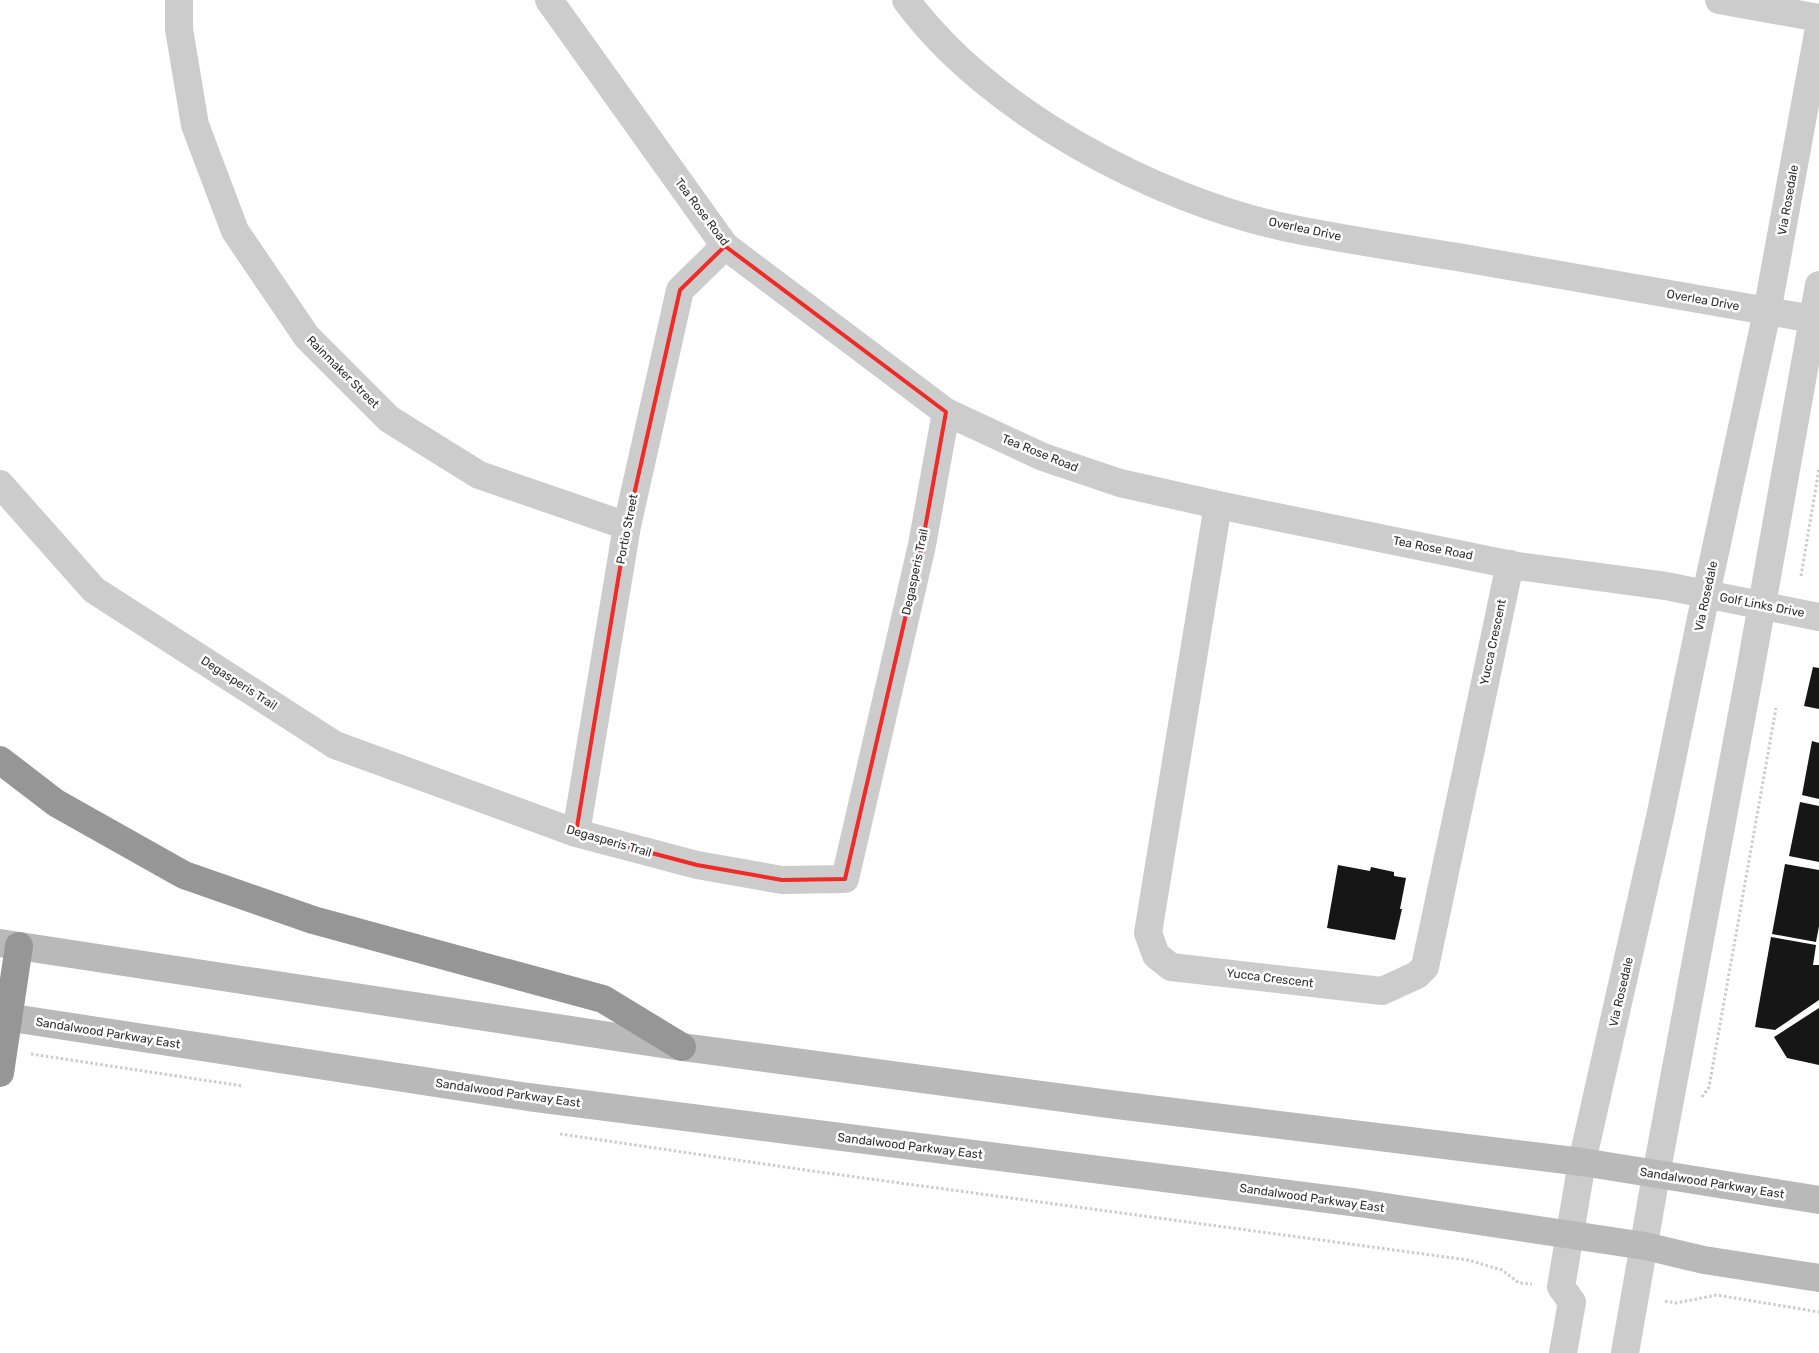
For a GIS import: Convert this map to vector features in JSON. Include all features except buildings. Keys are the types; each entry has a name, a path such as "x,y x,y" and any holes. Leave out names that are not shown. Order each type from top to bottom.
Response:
{"highway":[{"path":"0,760 56,803 184,875 313,920 603,999 682,1047"},
{"path":"0,1073 9,945"}],"main road":[{"name":"Sandalwood Parkway East","path":"9,945 682,1047 1109,1104 1582,1162 1819,1200"},
{"name":"Sandalwood Parkway East","path":"4,1017 528,1097 1359,1203 1645,1246 1704,1260 1819,1278"}],"street":[{"name":"Rainmaker Street","path":"179,0 179,29 195,125 215,178 236,231 307,337 389,419 479,475 627,526"},
{"name":"Tea Rose Road","path":"549,0 725,246 946,412 1044,457 1120,483 1218,505 1510,564 1706,594"},
{"name":"Overlea Drive","path":"906,0 921,21 983,80 1049,128 1123,169 1192,200 1287,227 1816,319"},
{"path":"1719,0 1819,18"},
{"name":"Via Rosedale","path":"1561,1287 1582,1162 1660,818 1767,312 1819,28"},
{"name":"Portio Street","path":"576,833 627,526 680,290 725,246"},
{"path":"1625,1353 1761,605 1816,319 1819,285"},
{"name":"Degasperis Trail","path":"0,484 94,590 335,745 576,833 697,865 782,880 845,879 922,546 946,412"},
{"name":"Yucca Crescent","path":"1218,505 1148,933 1156,955 1171,967 1382,991 1417,976 1424,967 1510,564"},
{"name":"Golf Links Drive","path":"1706,594 1819,616"},
{"path":"1561,1287 1572,1302 1563,1353"}],"path":[{"path":"1800,576 1819,469"},
{"path":"1698,1101 1709,1087 1776,706"},
{"path":"52,1057 249,1087"},
{"path":"555,1133 812,1171 1468,1260 1502,1270 1520,1283 1561,1287"},
{"path":"1635,1296 1676,1303 1717,1295 1819,1312"}],"highlighted area":[{"path":"725,246 946,412 922,545 845,879 782,880 697,865 576,833 627,526 680,290"}]}
